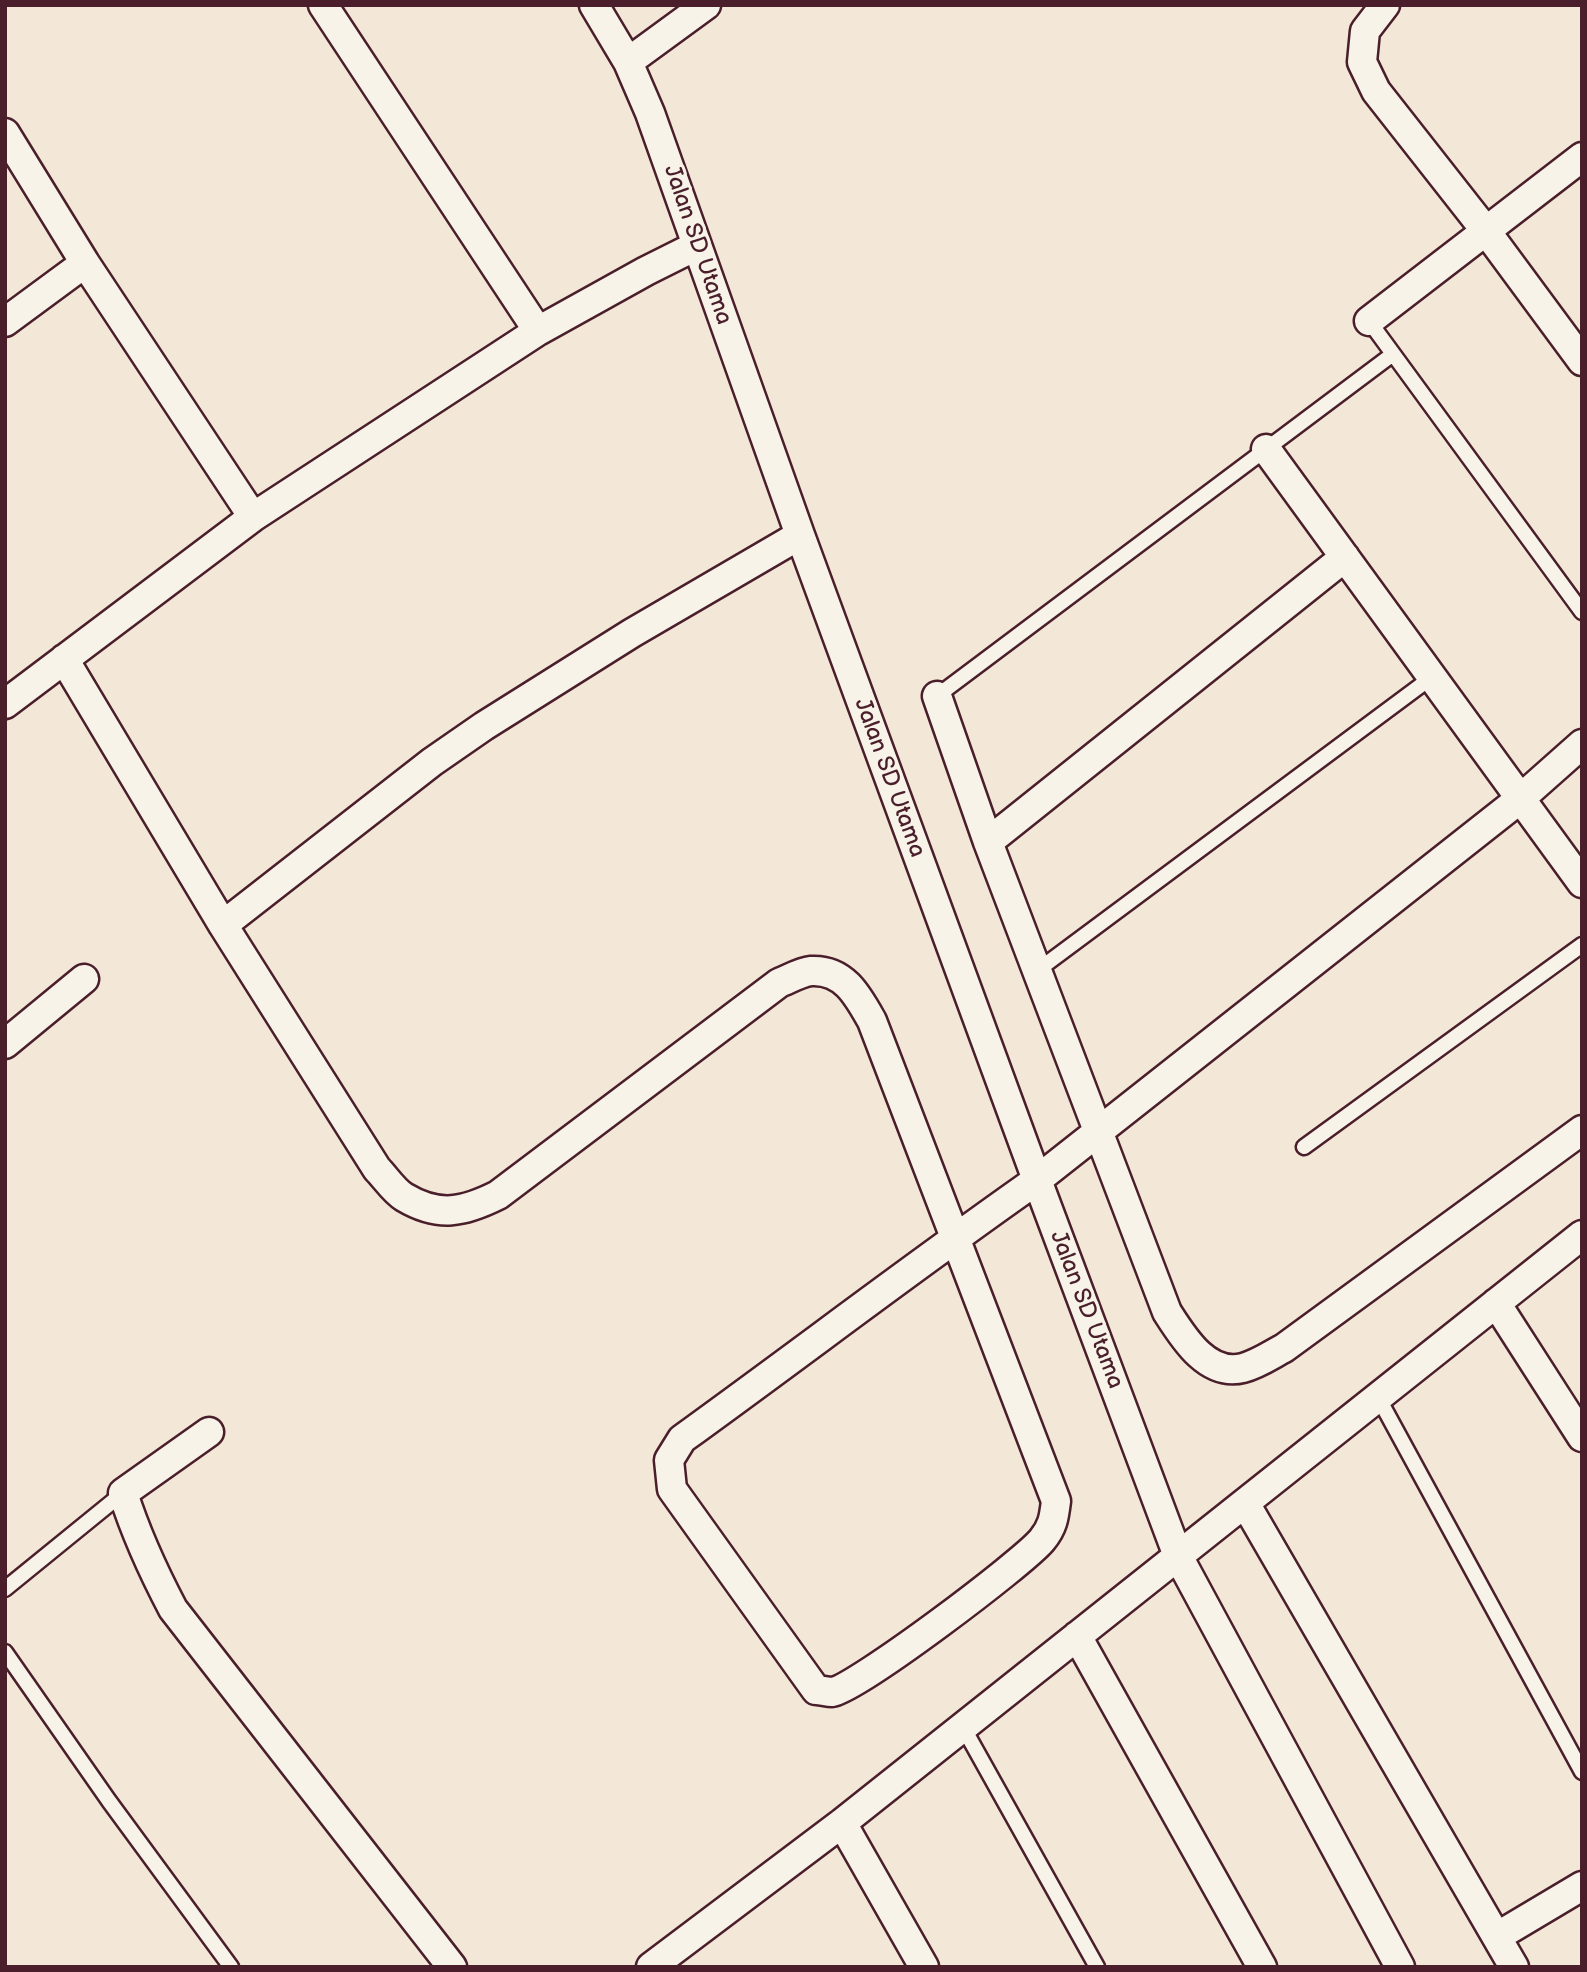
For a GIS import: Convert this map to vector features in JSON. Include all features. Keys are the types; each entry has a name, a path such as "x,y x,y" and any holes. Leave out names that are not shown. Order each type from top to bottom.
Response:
{"street":[{"path":"323,5 538,331"},
{"name":"Jalan SD Utama","path":"594,5 628,62 650,113 800,535 1178,1556 1400,1967"},
{"path":"628,62 706,5"},
{"path":"1384,5 1365,32 1363,62 1376,91 1486,231 1582,361"},
{"path":"5,133 85,263 253,517"},
{"path":"1369,321 1582,158"},
{"path":"5,704 253,517 538,331 696,246"},
{"path":"5,322 85,263"},
{"path":"1266,449 1582,883"},
{"path":"223,925 421,771 484,726 632,633 800,535"},
{"path":"988,842 1345,557"},
{"path":"64,659 223,925 377,1168 402,1196 438,1211 471,1208 498,1195 779,983 810,971 837,975 857,994 872,1021 956,1236 1056,1501 1054,1524 1040,1542 991,1584 869,1673 833,1692 816,1690 672,1489 669,1460 682,1439 829,1333 956,1236 1037,1180 1520,799 1582,744"},
{"path":"937,696 988,842 1167,1312 1183,1337 1200,1356 1219,1366 1241,1369 1284,1348 1582,1130"},
{"path":"5,1044 84,979"},
{"path":"651,1967 842,1823 1582,1235"},
{"path":"1496,1303 1578,1423"},
{"path":"209,1432 122,1493 139,1540 173,1609 452,1967"},
{"path":"1245,1503 1514,1967"},
{"path":"1077,1636 1262,1967"},
{"path":"842,1823 924,1967"},
{"path":"1497,1936 1582,1886"}],"lane":[{"path":"1369,321 1582,612"},
{"path":"937,696 1393,354"},
{"path":"1038,970 1432,677"},
{"path":"1304,1147 1582,945"},
{"path":"1378,1397 1582,1772"},
{"path":"5,1589 122,1493"},
{"path":"5,1652 109,1801 231,1967"},
{"path":"963,1727 1097,1967"}]}
